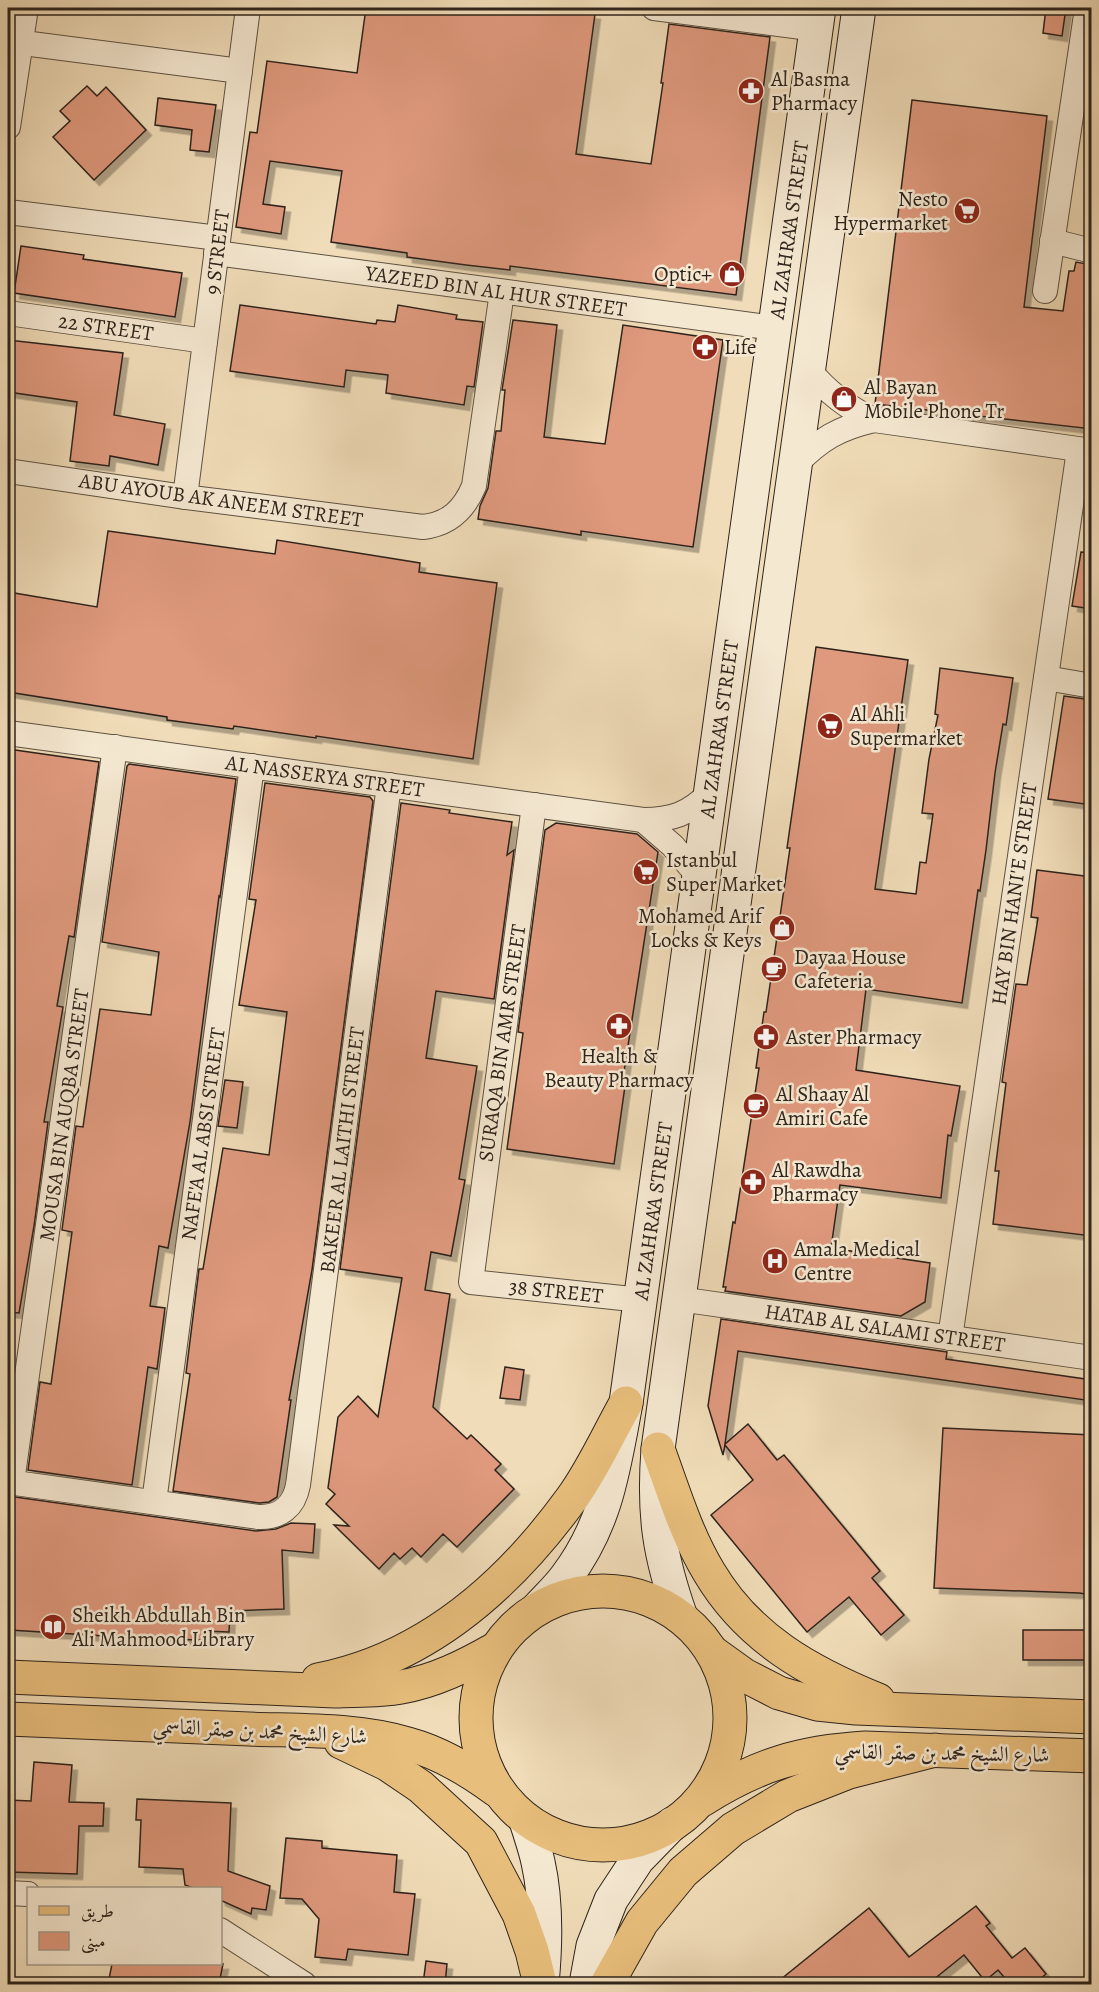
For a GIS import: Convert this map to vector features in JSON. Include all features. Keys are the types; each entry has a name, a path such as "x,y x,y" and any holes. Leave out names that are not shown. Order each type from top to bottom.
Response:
{"main road":[{"name":"AL ZAHRA'A STREET","path":"681,1617 669,1585 656,1517 658,1449 859,8"},
{"name":"AL ZAHRA'A STREET","path":"538,1608 566,1578 588,1544 604,1506 626,1403 818,18"},
{"path":"280,1687 330,1677 379,1661 424,1639 467,1611 506,1578 540,1540 573,1496 626,1403"},
{"path":"658,1449 688,1529 709,1573 737,1612 773,1645 814,1672 902,1710"},
{"path":"499,1792 484,1766 476,1736 476,1706 482,1677 495,1649 514,1626 538,1608 566,1596 596,1591 626,1593 655,1602 681,1617 698,1633 712,1652 723,1677 729,1703 729,1731 724,1758 712,1782 684,1814 638,1859 611,1900 593,1946 586,1984"},
{"name":"شارع الشيخ محمد بن صقر القاسمي","path":"8,1677 336,1691 400,1688 454,1671 495,1649"},
{"name":"شارع الشيخ محمد بن صقر القاسمي","path":"712,1652 744,1675 779,1693 817,1704 1092,1718"},
{"name":"شارع الشيخ محمد بن صقر القاسمي","path":"8,1719 376,1736 409,1744 441,1756 471,1772 499,1792 526,1821 553,1836 583,1844 614,1844 644,1838 726,1785 750,1773 793,1757 829,1750 865,1748 1092,1756"},
{"path":"318,1732 387,1764 421,1787 481,1842 519,1914 541,1984"},
{"path":"607,1984 642,1922 683,1872 732,1829 788,1796 849,1772 935,1750"},
{"path":"526,1821 538,1862 544,1904 546,1947 541,1984"}],"street":[{"path":"8,127 14,41 26,8"},
{"name":"9 STREET","path":"185,497 248,8"},
{"path":"654,8 818,18"},
{"path":"1045,291 1052,240 1084,94 1087,8"},
{"path":"14,41 240,71"},
{"name":"YAZEED BIN AL HUR STREET","path":"8,212 502,292 775,328"},
{"path":"1052,240 1092,251"},
{"name":"ABU AYOUB AK ANEEM STREET","path":"8,471 185,497 423,527 436,526 449,520 460,511 469,499 474,486 502,292"},
{"name":"22 STREET","path":"8,313 205,341"},
{"path":"808,369 821,386 837,400 874,420 1085,450"},
{"path":"795,465 811,448 830,435 874,420"},
{"name":"HAY BIN HANI'E STREET","path":"950,1338 1046,678 1085,450"},
{"path":"1046,678 1092,686"},
{"name":"AL NASSERYA STREET","path":"8,733 643,819 662,820 680,815 697,806 710,793"},
{"name":"MOUSA BIN AUQBA STREET","path":"10,1482 115,747"},
{"name":"NAFE'A AL ABSI STREET","path":"154,1502 252,766"},
{"name":"BAKEER AL LAITHI STREET","path":"154,1502 268,1517 277,1515 292,1503 298,1485 389,785"},
{"name":"SURAQA BIN AMR STREET","path":"471,1282 534,805"},
{"path":"643,819 673,846 699,876"},
{"name":"38 STREET","path":"471,1282 641,1300"},
{"name":"HATAB AL SALAMI STREET","path":"679,1299 1092,1358"},
{"path":"10,1482 154,1502"},
{"path":"8,1893 27,1894"},
{"path":"222,1931 304,1984"}],"building":[{"path":"366,8 545,8 595,14 576,154 651,164 669,24 770,37 736,295 510,266 510,270 466,265 407,257 407,253 331,242 342,171 270,161 263,204 285,207 281,234 236,227 250,132 257,133 267,61 357,73"},
{"path":"1046,8 1066,8 1062,36 1043,33"},
{"path":"87,86 97,96 106,87 146,130 94,180 53,137 70,121 60,111"},
{"path":"158,98 216,105 209,152 190,150 192,130 155,125"},
{"name":"Nesto Hypermarket","path":"912,100 1047,116 1024,307 1063,311 1069,271 1074,271 1076,262 1092,265 1092,429 875,404"},
{"path":"21,246 84,255 83,259 182,273 175,317 14,293"},
{"path":"240,305 376,324 377,320 395,322 398,305 457,315 456,319 483,322 474,387 467,386 464,405 386,393 388,375 346,370 344,387 230,371"},
{"path":"513,320 557,325 544,437 605,444 623,325 723,340 693,547 581,531 581,535 478,519 480,506 488,488 496,431 501,431 505,390 502,390"},
{"path":"8,340 123,353 114,415 165,424 158,465 110,456 109,466 70,461 77,402 8,392"},
{"path":"108,531 275,554 277,540 420,563 419,572 497,583 473,759 316,736 316,738 234,726 233,729 167,720 167,717 8,692 8,592 97,607"},
{"path":"1081,552 1092,553 1092,609 1072,606"},
{"path":"816,647 908,660 875,889 916,894 920,862 926,863 933,814 922,813 938,715 935,714 940,668 1013,678 1006,725 1003,724 995,773 986,850 962,1003 866,989 856,1070 960,1086 951,1136 948,1135 941,1198 840,1185 831,1248 930,1263 925,1302 901,1316 725,1291 726,1287 723,1287 759,1068 756,1068 790,848 787,848"},
{"path":"1064,696 1092,700 1092,805 1048,799"},
{"path":"8,749 99,762 74,937 69,936 57,1006 63,1007 44,1122 48,1122 34,1226 19,1313 8,1312"},
{"path":"129,764 236,779 190,1122 168,1248 159,1246 150,1306 165,1308 157,1369 148,1367 132,1485 28,1470 40,1382 51,1384 72,1232 62,1230 76,1126 83,1127 100,1009 151,1015 159,952 102,942"},
{"path":"265,783 370,797 373,801 312,1270 289,1400 291,1400 277,1497 269,1502 259,1503 173,1491 190,1374 186,1373 199,1269 203,1269 223,1148 269,1155 287,1012 239,1005 256,900 249,899"},
{"path":"401,803 512,822 507,855 514,850 494,999 436,991 426,1058 477,1066 459,1179 465,1180 451,1256 431,1252 425,1290 450,1294 433,1407 467,1439 471,1435 501,1464 495,1470 514,1489 457,1547 443,1534 421,1557 412,1548 400,1559 394,1553 379,1569 334,1525 349,1526 326,1504 335,1494 328,1488 338,1417 358,1396 378,1417 402,1278 340,1269"},
{"path":"556,823 637,834 658,852 623,1078 626,1079 614,1164 507,1149 523,1033 518,1032 545,830"},
{"path":"1037,870 1092,877 1092,1236 993,1224 999,1171 995,1171 1006,1083 1002,1082 1016,984 1027,985 1038,918 1031,917"},
{"path":"225,1080 243,1082 237,1128 218,1126"},
{"path":"721,1319 947,1352 946,1359 1092,1380 1092,1401 738,1351 725,1444 748,1424 777,1460 784,1455 880,1571 872,1578 904,1615 881,1635 849,1597 807,1632 711,1515 753,1480 725,1445 723,1455 708,1406"},
{"path":"505,1367 524,1370 520,1400 500,1398"},
{"path":"943,1428 1092,1435 1092,1595 934,1588"},
{"path":"8,1496 256,1531 276,1529 291,1523 315,1524 313,1553 282,1550 284,1609 230,1611 229,1632 205,1631 205,1640 10,1630"},
{"path":"1023,1630 1092,1630 1092,1660 1023,1660"},
{"path":"34,1762 72,1765 69,1802 104,1803 103,1826 79,1826 77,1874 8,1872 8,1800 31,1801"},
{"path":"137,1799 231,1803 228,1871 270,1886 266,1910 252,1908 251,1914 222,1901 222,1887 185,1885 183,1869 139,1867 141,1820 136,1820"},
{"path":"286,1838 322,1841 322,1848 397,1855 394,1892 415,1894 408,1955 348,1949 346,1960 315,1957 319,1919 302,1899 280,1898"},
{"path":"976,1906 990,1923 986,1926 1012,1958 1025,1948 1046,1974 1034,1984 1010,1984 998,1970 985,1981 964,1955 928,1984 775,1984 869,1908 909,1957"},
{"path":"426,1961 447,1964 445,1984 423,1984"},
{"path":"223,1964 219,1984 108,1984 112,1965"}],"place":[{"name":"Al Basma Pharmacy","path":"751,91"},
{"name":"Nesto Hypermarket","path":"967,211"},
{"name":"Optic+","path":"732,274"},
{"name":"Life","path":"705,347"},
{"name":"Al Bayan Mobile Phone Tr","path":"844,399"},
{"name":"Al Ahli Supermarket","path":"830,726"},
{"name":"Istanbul Super Market","path":"646,872"},
{"name":"Mohamed Arif Locks & Keys","path":"782,928"},
{"name":"Dayaa House Cafeteria","path":"774,969"},
{"name":"Health & Beauty Pharmacy","path":"619,1026"},
{"name":"Aster Pharmacy","path":"766,1037"},
{"name":"Al Shaay Al Amiri Cafe","path":"756,1106"},
{"name":"Al Rawdha Pharmacy","path":"753,1182"},
{"name":"Amala Medical Centre","path":"775,1261"},
{"name":"Sheikh Abdullah Bin Ali Mahmood Library","path":"53,1627"}]}
